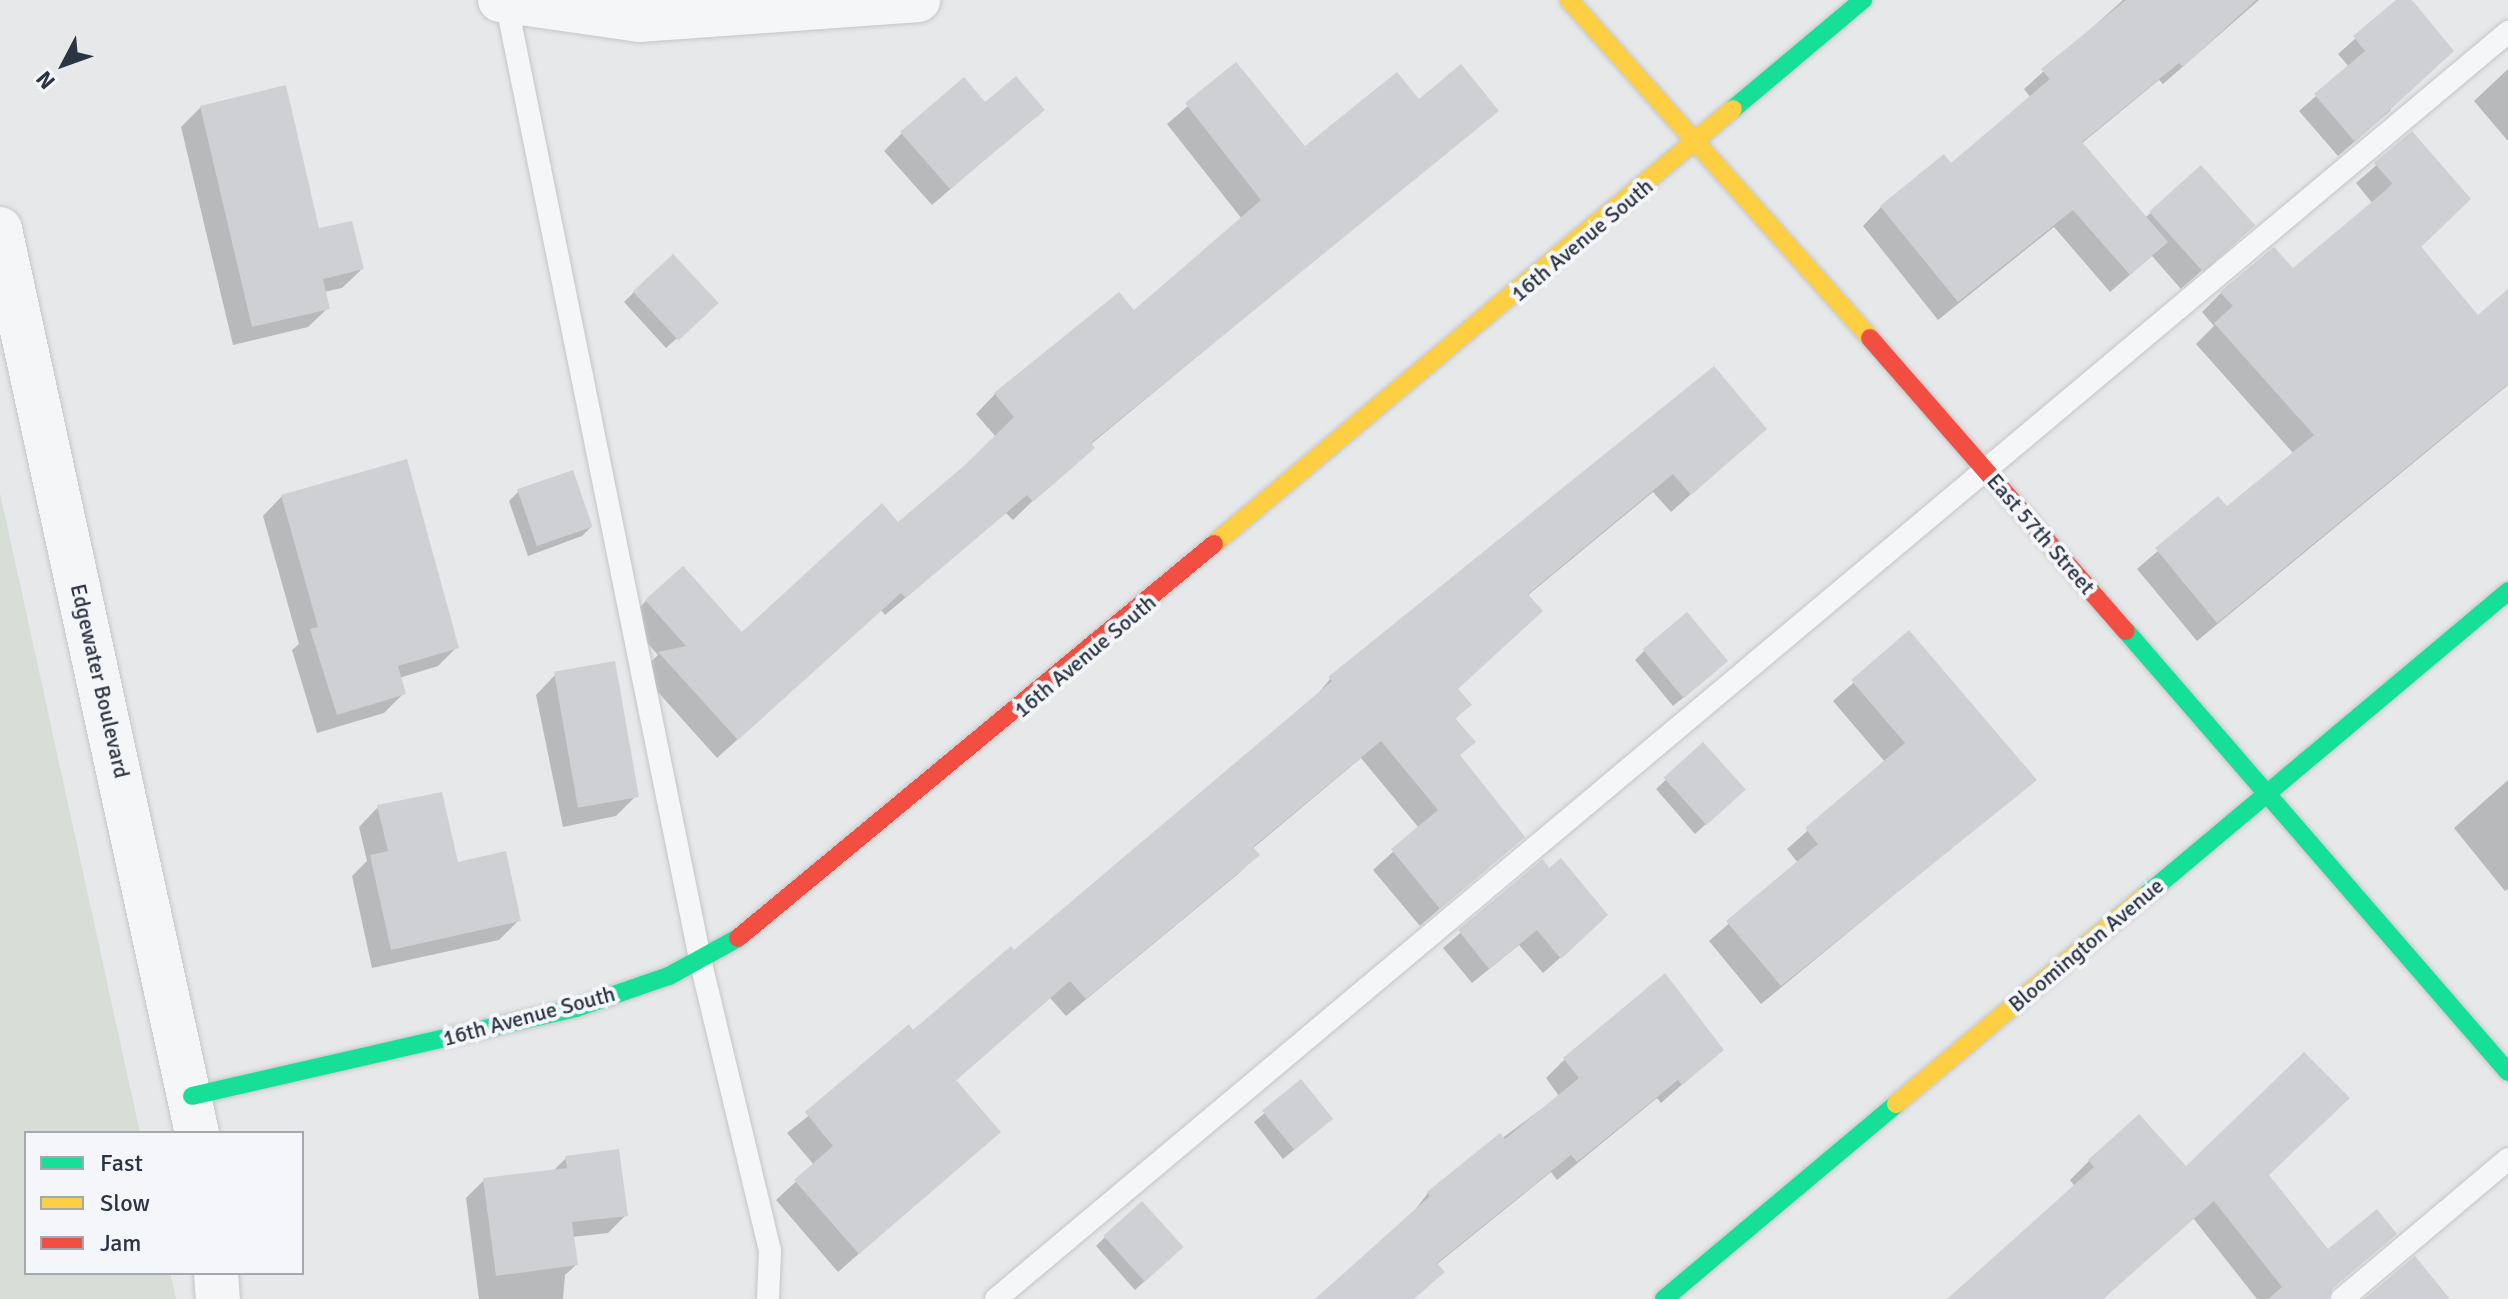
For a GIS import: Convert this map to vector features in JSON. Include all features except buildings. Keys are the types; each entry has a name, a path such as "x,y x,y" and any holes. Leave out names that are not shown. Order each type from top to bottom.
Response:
{"street":[{"path":"503,1 640,20 698,9 918,0"},
{"name":"East 57th Street","path":"1569,0 1985,468 2508,1072"},
{"name":"16th Avenue South","path":"195,1114 576,1008 669,976 754,929 832,868 1698,143 1863,0"},
{"name":"Edgewater Boulevard","path":"0,229 195,1114"},
{"name":"Bloomington Avenue","path":"1664,1299 2508,591"},
{"path":"216,1275 218,1299"}],"lane":[{"path":"503,1 700,959 770,1251 768,1299"},
{"path":"996,1299 2508,32"},
{"path":"2342,1299 2508,1159"}],"shaded area":[{"path":"0,493 140,1131 24,1131 24,1275 170,1275 176,1299 0,1299"}],"traffic: fast":[{"path":"1733,109 1863,0"},
{"path":"2145,896 2508,591"},
{"path":"2126,631 2508,1072"},
{"path":"192,1096 576,1008 669,976 738,938"},
{"path":"1664,1299 1896,1104"}],"traffic: slow":[{"path":"1569,0 1870,338"},
{"path":"1214,544 1733,109"},
{"path":"1896,1104 2145,896"}],"traffic: jam":[{"path":"1870,338 2126,631"},
{"path":"738,938 1214,544"}]}
